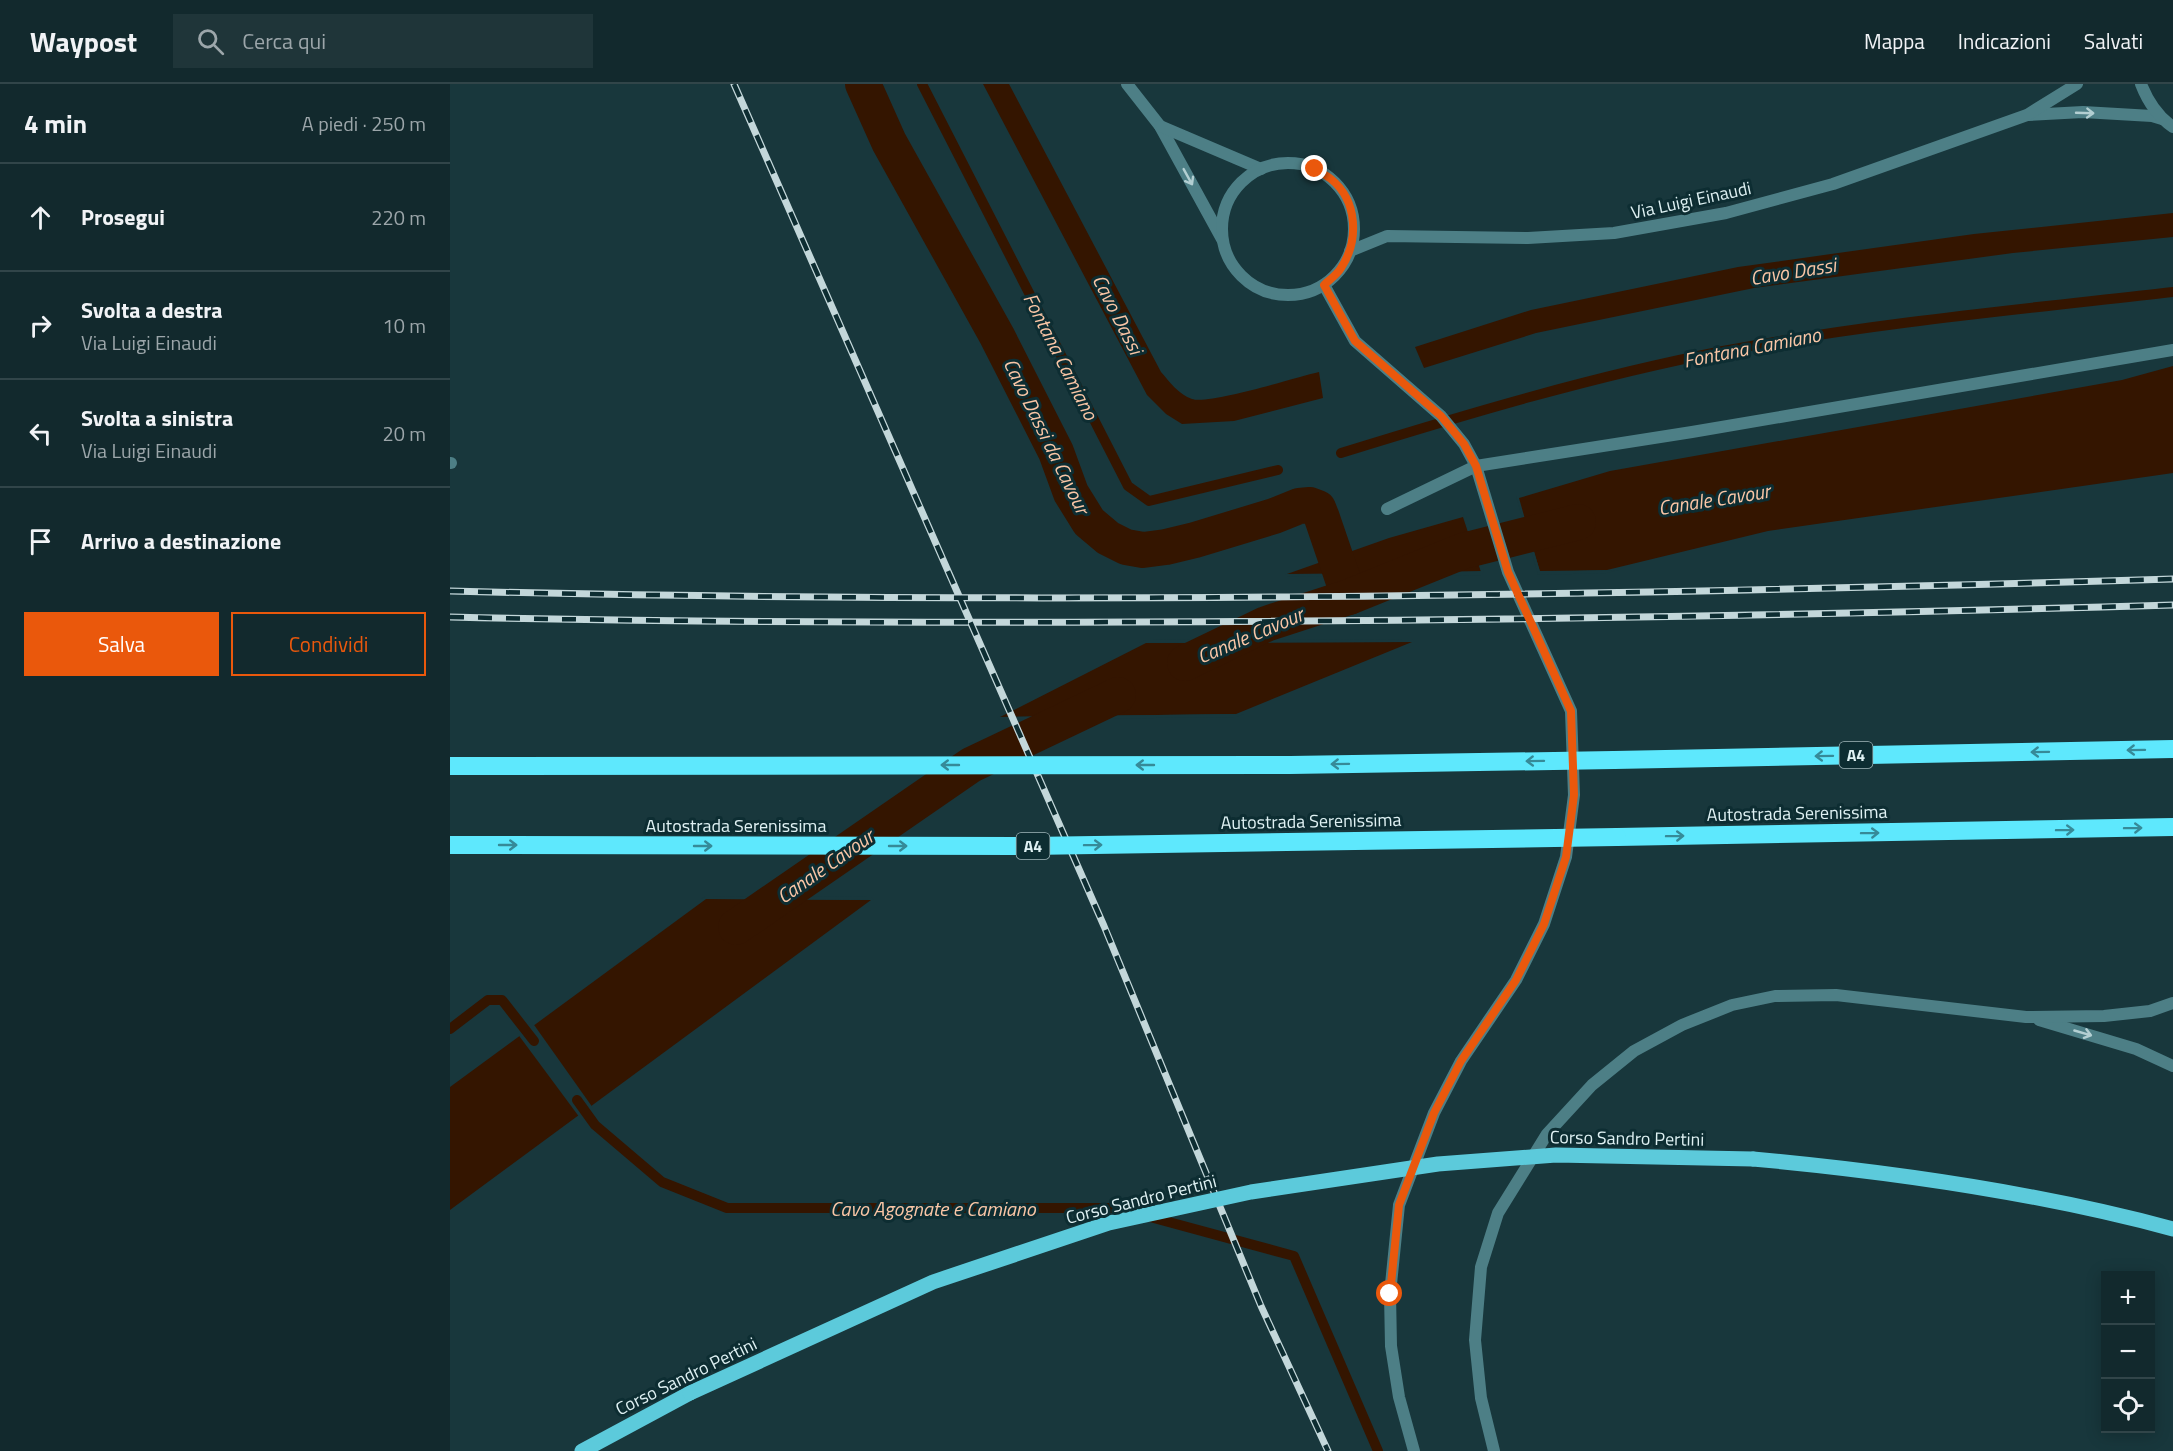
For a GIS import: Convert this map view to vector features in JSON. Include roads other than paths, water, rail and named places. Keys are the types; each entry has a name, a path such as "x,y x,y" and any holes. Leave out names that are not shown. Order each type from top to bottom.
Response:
{"highway":[{"name":"A4","path":"450,766 1290,765 2173,749"},
{"name":"Autostrada Serenissima","path":"450,845 1030,846 2173,827"}],"main road":[{"name":"Corso Sandro Pertini","path":"582,1451 690,1393 933,1282 1109,1223 1240,1194 1321,1180 1438,1164 1544,1156 1753,1159 1857,1169 1981,1187 2120,1214 2173,1229"}],"street":[{"path":"1127,84 1160,126 1222,240 1229,261 1243,278 1261,289 1282,295 1304,293 1324,285 1340,270 1350,251 1354,232 1352,212 1344,195 1332,179 1315,169 1297,164 1279,164 1261,169 1243,180 1230,198 1222,219 1222,240"},
{"name":"Via Luigi Einaudi","path":"1350,251 1388,236 1528,238 1614,233 1726,213 1833,184 2027,116 2077,84"},
{"path":"2141,84 2149,103 2162,119 2173,127"},
{"name":"Via Luigi Einaudi","path":"2027,116 2083,112 2152,116 2162,119"},
{"path":"1160,126 1261,169"},
{"path":"1324,285 1355,341 1441,416 1464,444 1477,471 1508,572 1571,711 1574,795 1566,857 1544,924 1516,980 1461,1061 1434,1113 1399,1205 1390,1294 1391,1346 1399,1397 1414,1451"},
{"path":"1388,509 1477,471 2173,350"},
{"path":"1494,1451 1481,1398 1475,1340 1481,1267 1498,1213 1547,1134 1592,1085 1634,1051 1682,1025 1732,1005 1774,996 1836,995 2026,1017 2104,1016 2150,1011 2173,1003"},
{"path":"2026,1017 2136,1049 2173,1066"}],"water":[{"name":"Cavo Dassi","path":"983,84 1009,84 1161,372 1179,391 1192,399 1216,398 1319,372 1323,398 1234,421 1182,424 1166,414 1147,395"},
{"name":"Cavo Dassi","path":"2173,213 2173,237 2013,253 1754,288 1536,333 1424,368 1415,347 1531,310 1738,267 1974,234"},
{"path":"2173,366 2173,473 1768,531 1607,570 1540,572 1519,498 1610,471 2122,380"},
{"path":"1463,517 1481,572 1287,574 1389,538"},
{"path":"1412,642 1236,714 1000,717 1146,643"},
{"path":"706,899 871,900 450,1210 450,1087"}],"waterway":[{"name":"Cavo Dassi da Cavour","path":"863,84 889,142 997,336 1056,452 1071,493 1089,522 1108,538 1126,547 1143,550 1195,540 1299,506 1310,505 1318,508 1349,597"},
{"name":"Fontana Camiano","path":"922,84 1128,486 1149,501 1278,470"},
{"name":"Fontana Camiano","path":"1341,453 1579,384 1723,351 1835,332 2173,292"},
{"name":"Canale Cavour","path":"1185,663 1266,624 1349,597 1463,551 1578,522"},
{"name":"Canale Cavour","path":"736,927 971,765 1118,695"},
{"name":"Cavo Agognate e Camiano","path":"450,1029 488,1000 502,1000 534,1041"},
{"name":"Cavo Agognate e Camiano","path":"577,1100 595,1125 662,1182 727,1208 1117,1208 1294,1256 1378,1451"}],"railway":[{"path":"734,84 1104,926 1261,1306 1328,1451"},
{"path":"450,591 881,597 1312,597 1742,590 2173,579"},
{"path":"450,617 792,622 1264,621 1654,617 2173,605"}]}
